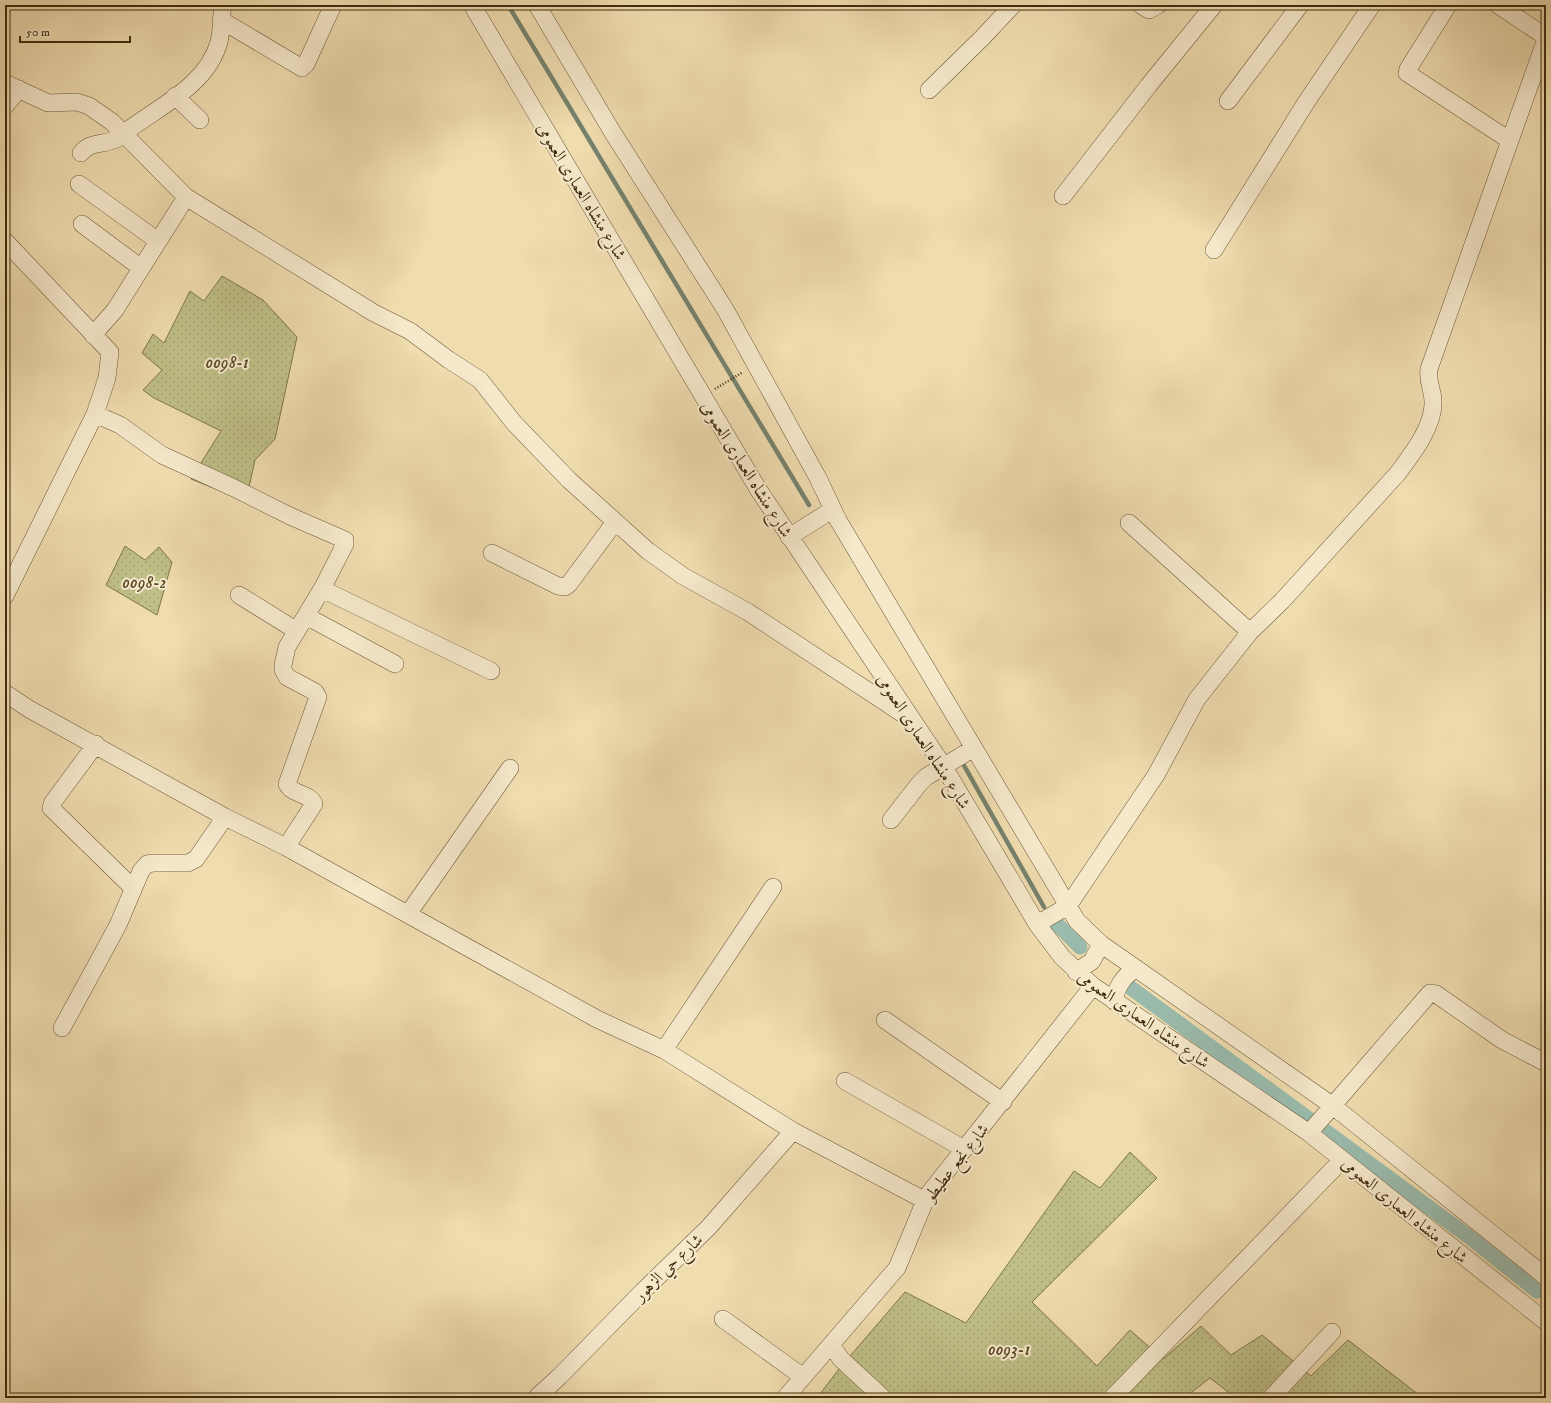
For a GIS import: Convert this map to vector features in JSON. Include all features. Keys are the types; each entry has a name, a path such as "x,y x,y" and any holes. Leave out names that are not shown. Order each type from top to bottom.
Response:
{"street":[{"path":"81,153 88,145 112,141 123,134 194,81 205,68 218,42 222,13 302,68 306,64 334,5"},
{"name":"شارع منشاه العمارى العمومى","path":"472,5 727,440 789,537 944,767 1048,941 1076,972 1093,986 1309,1134 1546,1322"},
{"name":"شارع منشاه العمارى العمومى","path":"537,5 613,133 725,309 818,478 832,510 1077,921 1101,944 1333,1106 1546,1277"},
{"path":"929,90 1013,5"},
{"path":"1141,5 1149,10 1158,5"},
{"path":"1063,196 1149,84 1214,5"},
{"path":"1228,101 1300,5"},
{"path":"1214,250 1307,101 1372,5"},
{"path":"1448,5 1408,68 1407,73 1509,140"},
{"path":"1037,924 1068,906 1156,775 1197,699 1250,632 1282,601 1398,473 1420,441 1432,414 1433,401 1428,380 1430,369 1546,38 1498,5"},
{"path":"5,106 12,86 48,103 83,103 106,117 186,197 374,313 410,331 448,360 476,377 514,424 569,480 615,522 665,564 748,612 913,720"},
{"path":"175,96 200,120"},
{"path":"79,184 158,240"},
{"path":"93,335 115,310 186,197"},
{"path":"82,224 141,268"},
{"path":"5,596 95,414 107,378 110,352 8,250"},
{"path":"95,414 120,425 162,455 290,516 345,540 345,544 322,588 286,649 283,670 287,677 315,692 318,697 286,784 290,789 311,799 314,804 286,847"},
{"path":"789,537 832,510"},
{"path":"492,553 558,586 565,587 569,584 615,522"},
{"path":"1130,524 1250,632"},
{"path":"322,588 491,671"},
{"path":"239,596 395,664"},
{"path":"5,694 28,709 96,744 225,817 286,847 597,1019 664,1050 793,1130 924,1200"},
{"path":"96,744 53,802 51,808 133,888"},
{"path":"891,820 918,784 930,774 974,748"},
{"path":"408,914 510,768"},
{"path":"62,1028 118,925 141,871 147,864 188,863 196,859 225,817"},
{"path":"664,1050 773,887"},
{"path":"1076,972 1092,961 1101,944"},
{"path":"1114,1001 1116,991 1121,982 1136,968"},
{"name":"شارع نجع عطيطو","path":"785,1398 897,1268 924,1200 1003,1102 1093,986"},
{"path":"1309,1134 1430,993 1436,994 1502,1040 1544,1058"},
{"path":"885,1020 1003,1102"},
{"path":"846,1081 964,1149"},
{"name":"شارع حي الزهور","path":"536,1398 560,1376 643,1291 708,1228 793,1130"},
{"path":"1112,1398 1342,1160"},
{"path":"723,1319 803,1377"},
{"path":"1271,1398 1332,1332"},
{"path":"831,1345 841,1359 883,1398"}],"path":[{"path":"716,388 747,369"}],"green space":[{"name":"0098-1","path":"222,276 263,300 297,337 275,439 255,460 246,501 191,479 221,431 154,398 143,390 162,370 142,353 153,334 164,343 190,291 204,301"},
{"name":"0098-2","path":"125,546 145,560 159,547 172,562 157,615 106,585"},
{"name":"0093-1","path":"1130,1152 1157,1178 1032,1302 1097,1366 1130,1330 1163,1359 1201,1326 1231,1355 1262,1335 1311,1376 1348,1340 1423,1398 1236,1398 1210,1378 1184,1398 817,1398 839,1369 905,1292 966,1323 1074,1171 1100,1188"}],"waterway":[{"path":"508,5 809,505"},
{"path":"962,762 1044,907"},
{"path":"1053,920 1080,947"},
{"path":"1131,988 1472,1239 1537,1291"}]}
